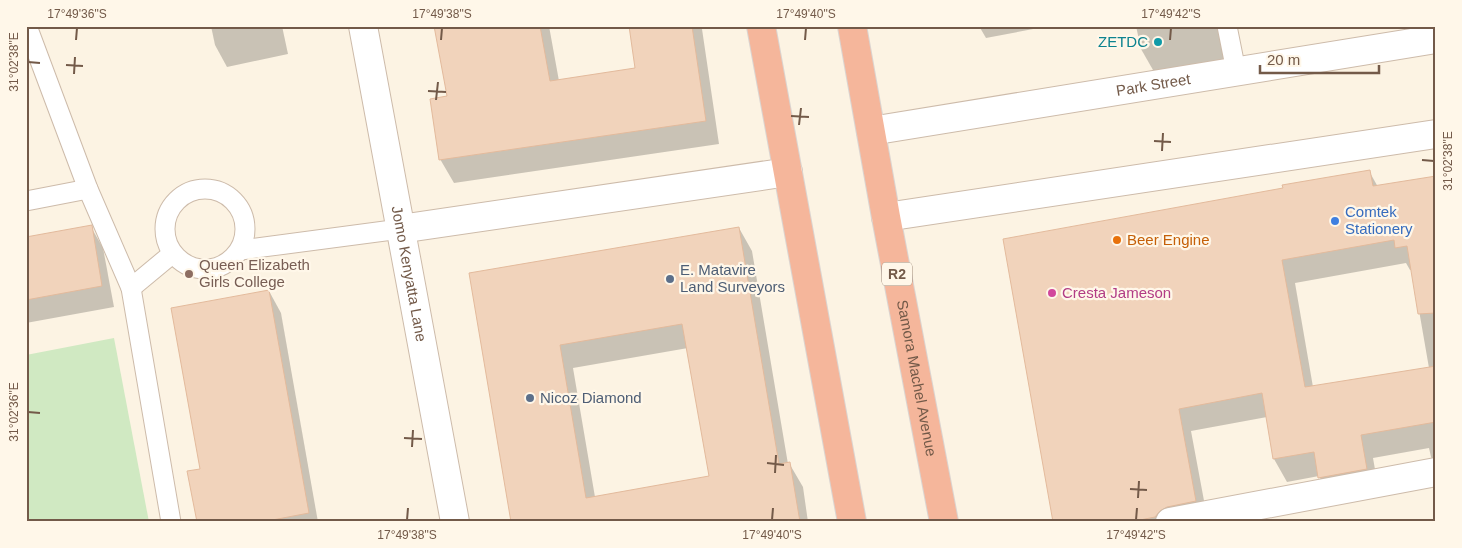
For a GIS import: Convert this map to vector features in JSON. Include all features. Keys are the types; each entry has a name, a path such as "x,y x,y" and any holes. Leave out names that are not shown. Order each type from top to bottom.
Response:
{"highway":[{"path":"761,26 852,522"},
{"name":"Samora Machel Avenue","path":"852,26 944,522"}],"street":[{"name":"Jomo Kenyatta Lane","path":"363,26 455,522"},
{"name":"Park Street","path":"871,132 1436,40"},
{"path":"886,217 1436,134"},
{"path":"400,229 788,172"},
{"path":"1170,522 1243,516 1436,472"}],"lane":[{"path":"27,26 88,188 131,288 172,522"},
{"path":"1227,26 1236,72"},
{"path":"26,200 88,188"},
{"path":"211,189 226,194 237,205 244,218 246,234 241,250 231,261 216,269 200,270 185,264 172,254 166,239 165,223 171,208 182,196 196,190 211,189"},
{"path":"241,250 400,229"},
{"path":"131,288 172,254"}],"green space":[{"path":"114,338 149,522 26,522 26,355"}],"building":[{"path":"434,26 540,26 550,81 635,68 629,26 692,26 706,121 439,160 430,99 447,96"},
{"path":"1370,170 1373,186 1436,176 1436,313 1418,314 1407,246 1395,248 1394,240 1282,260 1305,387 1436,366 1436,422 1361,435 1367,469 1318,478 1314,452 1273,459 1262,393 1179,409 1196,501 1167,507 1155,517 1130,522 1053,522 1003,239 1283,188 1282,185"},
{"path":"92,225 102,286 26,300 26,237"},
{"name":"Nicoz Diamond","path":"739,227 779,464 790,462 800,522 511,522 469,273","holes":["682,324 709,476 586,498 560,345"]},
{"name":"Queen Elizabeth Girls College","path":"269,290 309,513 262,522 197,522 187,471 200,469 171,308"}],"place":[{"name":"ZETDC","path":"1158,42"},
{"name":"Comtek Stationery","path":"1335,221"},
{"name":"Beer Engine","path":"1117,240"},
{"name":"Queen Elizabeth Girls College","path":"189,274"},
{"name":"E. Matavire Land Surveyors","path":"670,279"},
{"name":"Cresta Jameson","path":"1052,293"},
{"name":"Nicoz Diamond","path":"530,398"}]}
